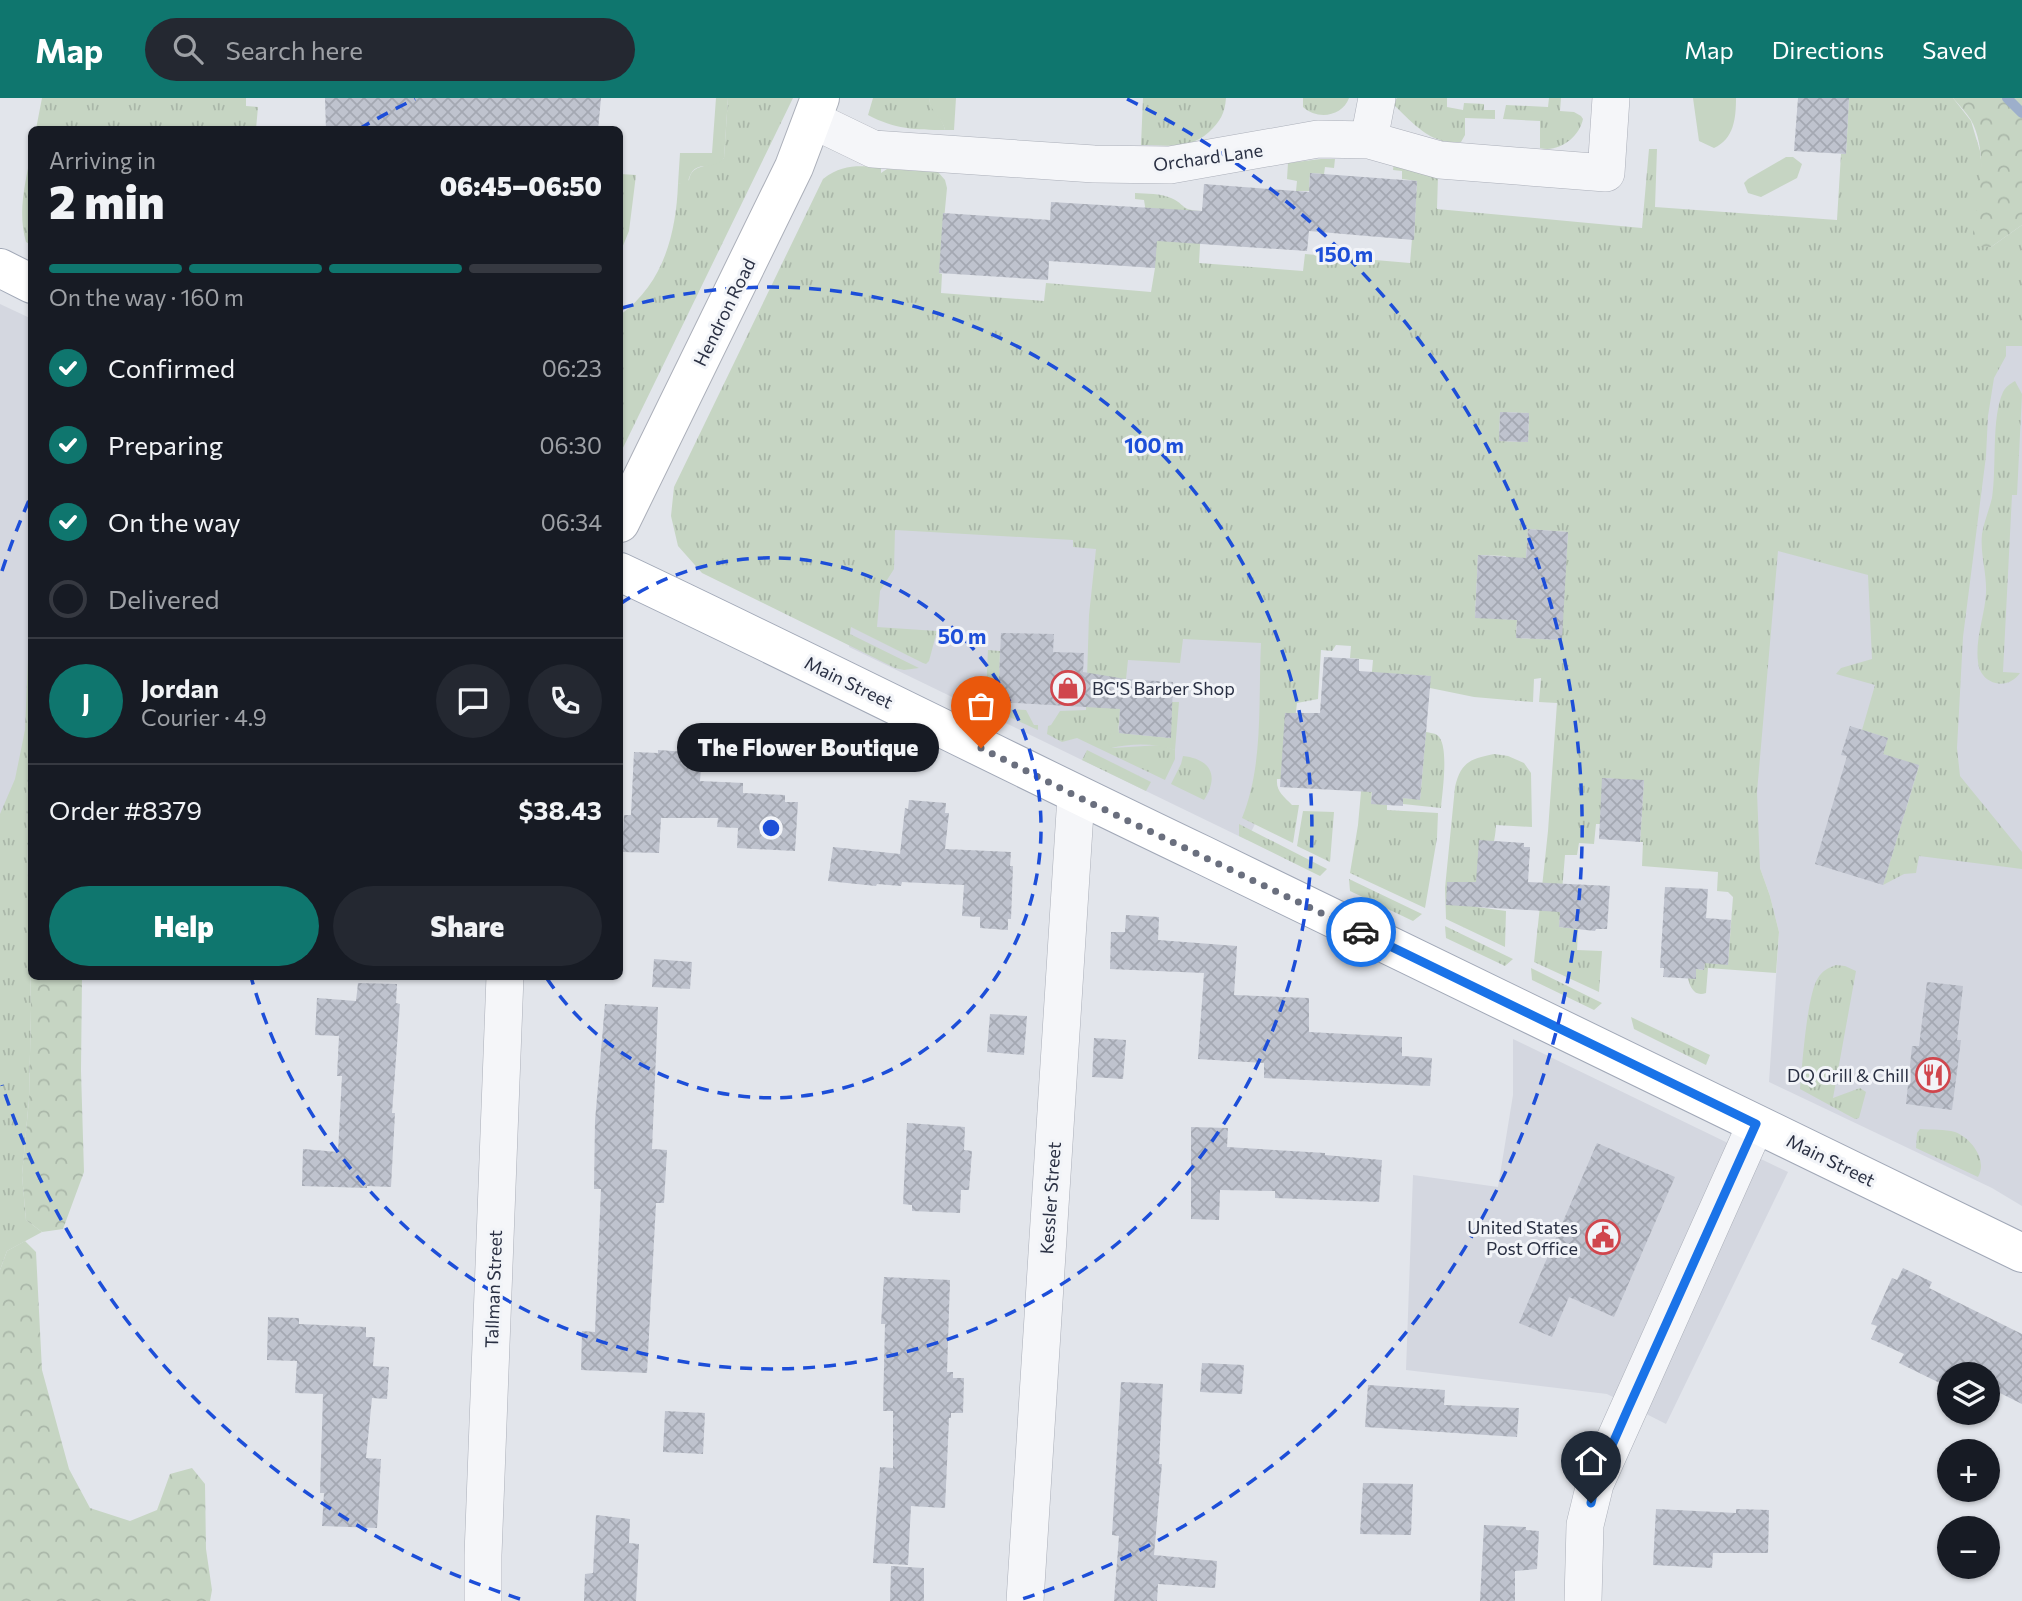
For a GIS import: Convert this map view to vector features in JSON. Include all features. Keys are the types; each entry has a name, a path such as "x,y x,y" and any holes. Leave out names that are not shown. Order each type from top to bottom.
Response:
{"main road":[{"name":"Hendron Road","path":"623,517 794,167 817,109"},
{"path":"0,268 28,282"},
{"name":"Main Street","path":"623,573 908,711 1076,796 1228,867 2022,1253"}],"street":[{"path":"1369,140 1377,98"},
{"name":"Orchard Lane","path":"817,109 873,149 1094,164 1170,165 1318,139 1369,140 1440,160 1606,173 1611,98"},
{"name":"Kessler Street","path":"1025,1601 1076,796"},
{"name":"Tallman Street","path":"483,1601 505,980"},
{"path":"1583,1601 1585,1525 1595,1484 1756,1124"}],"shaded area":[{"path":"0,304 28,317 28,980 0,1157"},
{"path":"1767,342 2022,346 2022,1206 1992,1188 1769,1082 1779,932 1760,868 1740,867"},
{"path":"855,516 1282,549 1266,802 1247,840 849,647"},
{"path":"1513,1039 1788,1172 1666,1424 1607,1394 1406,1370 1413,1175 1498,1187 1513,1095"}],"green space":[{"path":"42,98 246,98 246,106 258,107 256,126 37,126"},
{"path":"716,98 728,98 724,158 719,163 698,167 688,182 678,184 680,153 712,153"},
{"path":"728,98 793,98 623,448 623,313 647,289 664,257 674,222 678,184 689,180 698,168 724,158"},
{"path":"873,98 929,98 945,130 905,128 878,120 868,115"},
{"path":"929,98 956,98 954,130 945,130"},
{"path":"1143,98 1226,98 1221,117 1209,132 1194,142 1169,146 1141,145"},
{"path":"1303,98 1349,98 1335,113 1322,115 1303,107"},
{"path":"1397,98 1447,98 1447,107 1463,110 1464,103 1484,104 1484,110 1495,110 1495,119 1465,118 1465,135 1461,142 1450,142 1424,132 1395,106 1394,101"},
{"path":"1549,98 1561,98 1560,111 1574,112 1583,119 1572,138 1560,146 1547,149 1540,148 1540,121 1503,119 1506,105 1548,107"},
{"path":"1693,98 1736,98 1730,133 1714,148 1699,141"},
{"path":"1849,98 1953,98 1971,121 1980,151 1991,247 2022,225 2022,346 2006,346 2006,356 1994,378 1963,637 1957,748 1960,776 2022,852 2022,869 1919,856 1916,873 1904,874 1883,885 1919,766 1883,754 1888,738 1862,730 1875,685 1836,674 1841,668 1872,659 1868,575 1778,551 1757,792 1760,868 1779,932 1776,973 1708,968 1706,993 1699,994 1694,991 1688,978 1696,978 1696,969 1703,970 1705,963 1728,964 1733,897 1728,892 1717,891 1718,872 1642,866 1643,842 1640,842 1644,781 1603,778 1600,824 1596,824 1594,844 1579,843 1577,855 1565,855 1559,927 1578,929 1577,950 1602,951 1599,992 1534,962 1548,831 1557,703 1539,702 1541,678 1534,679 1533,702 1474,697 1430,688 1430,676 1380,673 1371,803 1387,805 1387,810 1438,813 1437,838 1425,908 1350,873 1358,825 1373,660 1350,658 1351,646 1336,645 1332,651 1321,650 1318,699 1297,703 1294,728 1281,779 1277,779 1281,794 1292,805 1299,805 1293,843 1242,818 1257,754 1261,643 1183,639 1180,663 1128,660 1126,679 1122,679 1119,724 1112,748 1161,745 1175,750 1175,759 1165,780 1077,738 1062,742 1047,734 1048,726 1060,711 1086,710 1089,615 1096,549 1073,547 1073,540 895,530 894,569 880,591 877,627 937,631 929,661 923,663 851,627 850,634 919,668 904,670 702,573 678,546 671,516 674,487 823,179 844,168 881,167 881,173 887,169 938,172 945,180 947,188 939,273 942,274 941,293 1044,301 1046,283 1151,292 1155,268 1144,200 1135,199 1135,193 1167,196 1186,208 1202,211 1199,263 1303,271 1305,254 1410,263 1417,181 1402,179 1402,171 1393,170 1394,162 1438,176 1437,209 1642,228 1649,149 1657,149 1655,207 1837,220 1841,154 1846,154","holes":["1500,412 1529,413 1528,442 1499,441","1528,529 1568,532 1561,640 1516,638 1517,620 1475,617 1478,555 1506,556 1505,573 1525,574"]},
{"path":"1953,98 2022,98 2022,225 1991,247 1971,246 1980,182 1980,150 1971,120"},
{"path":"1786,157 1793,157 1802,164 1797,178 1761,197 1748,193 1744,183 1748,179"},
{"path":"1335,159 1334,168 1325,167 1324,174 1310,173 1309,191 1296,191 1297,181 1287,179 1288,163"},
{"path":"28,168 28,243 23,230 23,196"},
{"path":"623,174 636,175 629,231 623,246"},
{"path":"2015,381 2022,394 2017,495 2012,495 2003,672 2020,673 2015,679 2002,684 1984,676 1978,662 1986,593 1982,542 1992,498 1999,403 2004,390"},
{"path":"988,650 1000,651 998,705 1001,709 1026,710 1034,725 1038,725 1038,730 1007,716 992,704 987,685"},
{"path":"28,658 26,798 28,980 30,980 31,1009 29,1099 22,1175 26,1220 42,1232 7,1251 0,1270 0,814 15,779 25,730"},
{"path":"1172,702 1179,702 1175,750 1143,744 1111,748 1108,744 1112,728 1118,724 1119,733 1170,738"},
{"path":"1426,732 1437,735 1443,748 1441,808 1403,804 1403,798 1420,799"},
{"path":"1087,750 1151,782 1146,791 1082,760"},
{"path":"1494,754 1508,756 1524,763 1531,773 1532,827 1496,825 1493,846 1478,897 1477,907 1506,911 1505,947 1446,919 1445,888 1457,779 1468,763"},
{"path":"1183,756 1200,761 1210,770 1211,783 1204,800 1171,784"},
{"path":"28,776 28,882 26,798"},
{"path":"1303,811 1334,812 1330,862 1297,846"},
{"path":"1239,824 1327,869 1320,876 1239,836"},
{"path":"1349,879 1422,914 1413,921 1350,891"},
{"path":"1445,926 1513,959 1505,966 1446,938"},
{"path":"1836,965 1856,971 1833,1098 1860,1088 1866,1092 1859,1118 1855,1119 1800,1089 1814,986 1821,973"},
{"path":"1531,968 1602,1003 1594,1010 1532,980"},
{"path":"30,980 82,980 84,1172 63,1229 42,1232 26,1220 22,1175 29,1099"},
{"path":"1631,1017 1710,1055 1706,1065 1634,1029"},
{"path":"1920,1129 1951,1131 1967,1139 1979,1157 1981,1170 1978,1177 1916,1148 1917,1133"},
{"path":"25,1241 36,1252 42,1370 69,1469 90,1508 130,1521 157,1510 170,1474 192,1468 205,1484 206,1549 212,1590 210,1601 0,1601 0,1270 7,1251"}],"building":[{"path":"325,98 601,98 598,126 326,126"},
{"path":"1798,98 1849,98 1846,154 1794,151"},
{"path":"1310,173 1417,181 1414,240 1309,231 1307,251 1157,241 1155,268 1049,261 1048,280 939,273 943,213 1050,220 1051,202 1202,211 1204,184 1309,192"},
{"path":"1500,412 1529,413 1528,442 1499,441"},
{"path":"1528,529 1568,532 1562,640 1516,638 1517,620 1475,618 1478,555 1526,558"},
{"path":"1001,633 1054,634 1053,652 1084,653 1083,672 1126,679 1173,682 1171,738 1119,733 1120,709 998,702"},
{"path":"1324,657 1359,659 1359,671 1431,676 1420,800 1403,798 1403,806 1371,804 1372,792 1280,787 1285,713 1320,713"},
{"path":"1850,726 1888,738 1883,754 1919,765 1883,885 1815,864 1847,756 1841,755"},
{"path":"658,750 702,753 700,781 743,783 743,793 785,795 785,802 798,802 795,851 737,848 738,828 717,827 718,818 661,818 659,853 623,852 624,815 631,815 634,752 658,753"},
{"path":"1602,778 1644,780 1640,842 1599,839"},
{"path":"909,800 946,803 945,813 949,813 945,849 1011,852 1011,919 1008,919 1008,930 980,928 980,917 962,916 964,885 902,882 901,886 876,886 828,881 833,847 900,854 905,808 908,809"},
{"path":"1479,840 1524,843 1524,847 1530,847 1528,882 1610,886 1607,929 1595,931 1559,927 1560,912 1446,905 1447,882 1476,882"},
{"path":"1665,887 1708,889 1706,918 1731,920 1728,965 1705,963 1704,970 1696,969 1696,979 1663,977 1664,968 1660,968"},
{"path":"1126,915 1159,917 1158,940 1237,946 1234,995 1309,998 1309,1032 1402,1037 1402,1056 1432,1058 1430,1086 1264,1078 1264,1063 1198,1059 1204,973 1110,969 1111,932 1125,932"},
{"path":"654,959 692,962 690,989 652,987"},
{"name":"DQ Grill & Chill","path":"1927,982 1963,986 1957,1040 1961,1040 1952,1110 1906,1104 1912,1046 1919,1046"},
{"path":"358,983 397,984 396,1003 400,1004 392,1113 395,1113 391,1187 302,1186 303,1149 338,1152 342,1076 337,1076 339,1036 315,1035 317,998 356,1001"},
{"path":"605,1004 658,1007 652,1149 667,1150 664,1203 656,1203 647,1373 581,1370 582,1331 595,1332 601,1189 594,1189 595,1121"},
{"path":"990,1014 1027,1016 1024,1055 987,1052"},
{"path":"1094,1038 1126,1040 1123,1079 1092,1077"},
{"path":"907,1123 965,1127 964,1150 972,1151 969,1190 961,1190 960,1213 912,1211 912,1205 903,1204"},
{"path":"1191,1127 1228,1128 1227,1147 1325,1153 1382,1160 1379,1202 1275,1198 1275,1191 1220,1190 1219,1220 1191,1219"},
{"name":"United States Post Office","path":"1597,1143 1675,1177 1614,1317 1569,1297 1552,1337 1519,1323"},
{"path":"1903,1268 1932,1282 1929,1288 2022,1334 2022,1404 2000,1393 2000,1362 1937,1362 1937,1382 1899,1363 1904,1354 1871,1339 1877,1326 1871,1324 1892,1278 1897,1280"},
{"path":"884,1277 950,1280 947,1372 953,1372 953,1378 964,1378 963,1413 951,1413 949,1418 945,1508 911,1506 908,1565 873,1563 880,1467 893,1468 893,1411 883,1411 885,1324 881,1324"},
{"path":"268,1317 299,1318 299,1324 366,1327 366,1337 375,1337 373,1366 389,1367 387,1399 372,1398 366,1458 381,1459 377,1528 322,1526 324,1493 320,1493 323,1394 295,1393 297,1361 267,1360"},
{"path":"1202,1363 1244,1365 1242,1394 1200,1392"},
{"path":"1121,1382 1163,1384 1159,1464 1162,1464 1154,1555 1217,1561 1215,1588 1158,1584 1157,1601 1114,1601 1119,1536 1112,1535"},
{"path":"1368,1385 1445,1390 1444,1405 1519,1408 1517,1437 1365,1427"},
{"path":"665,1411 705,1413 703,1454 663,1452"},
{"path":"1363,1483 1413,1484 1411,1535 1360,1534"},
{"path":"1656,1509 1736,1513 1736,1509 1769,1510 1768,1553 1713,1553 1712,1568 1653,1565"},
{"path":"596,1515 630,1519 629,1543 639,1544 636,1601 584,1601 585,1574 593,1573"},
{"path":"1484,1525 1526,1527 1526,1530 1539,1531 1537,1569 1515,1571 1515,1601 1480,1601"},
{"path":"891,1566 924,1568 924,1601 890,1601"}],"waterway":[{"path":"2007,98 2022,113"}],"way so far":[{"path":"981,748 1361,932"}],"place":[{"name":"BC'S Barber Shop","path":"1068,688"},
{"name":"The Flower Boutique","path":"981,748"},
{"name":"DQ Grill & Chill","path":"1933,1075"},
{"name":"United States Post Office","path":"1603,1237"}],"route":[{"path":"1361,932 1756,1124 1595,1484 1591,1503"}]}
